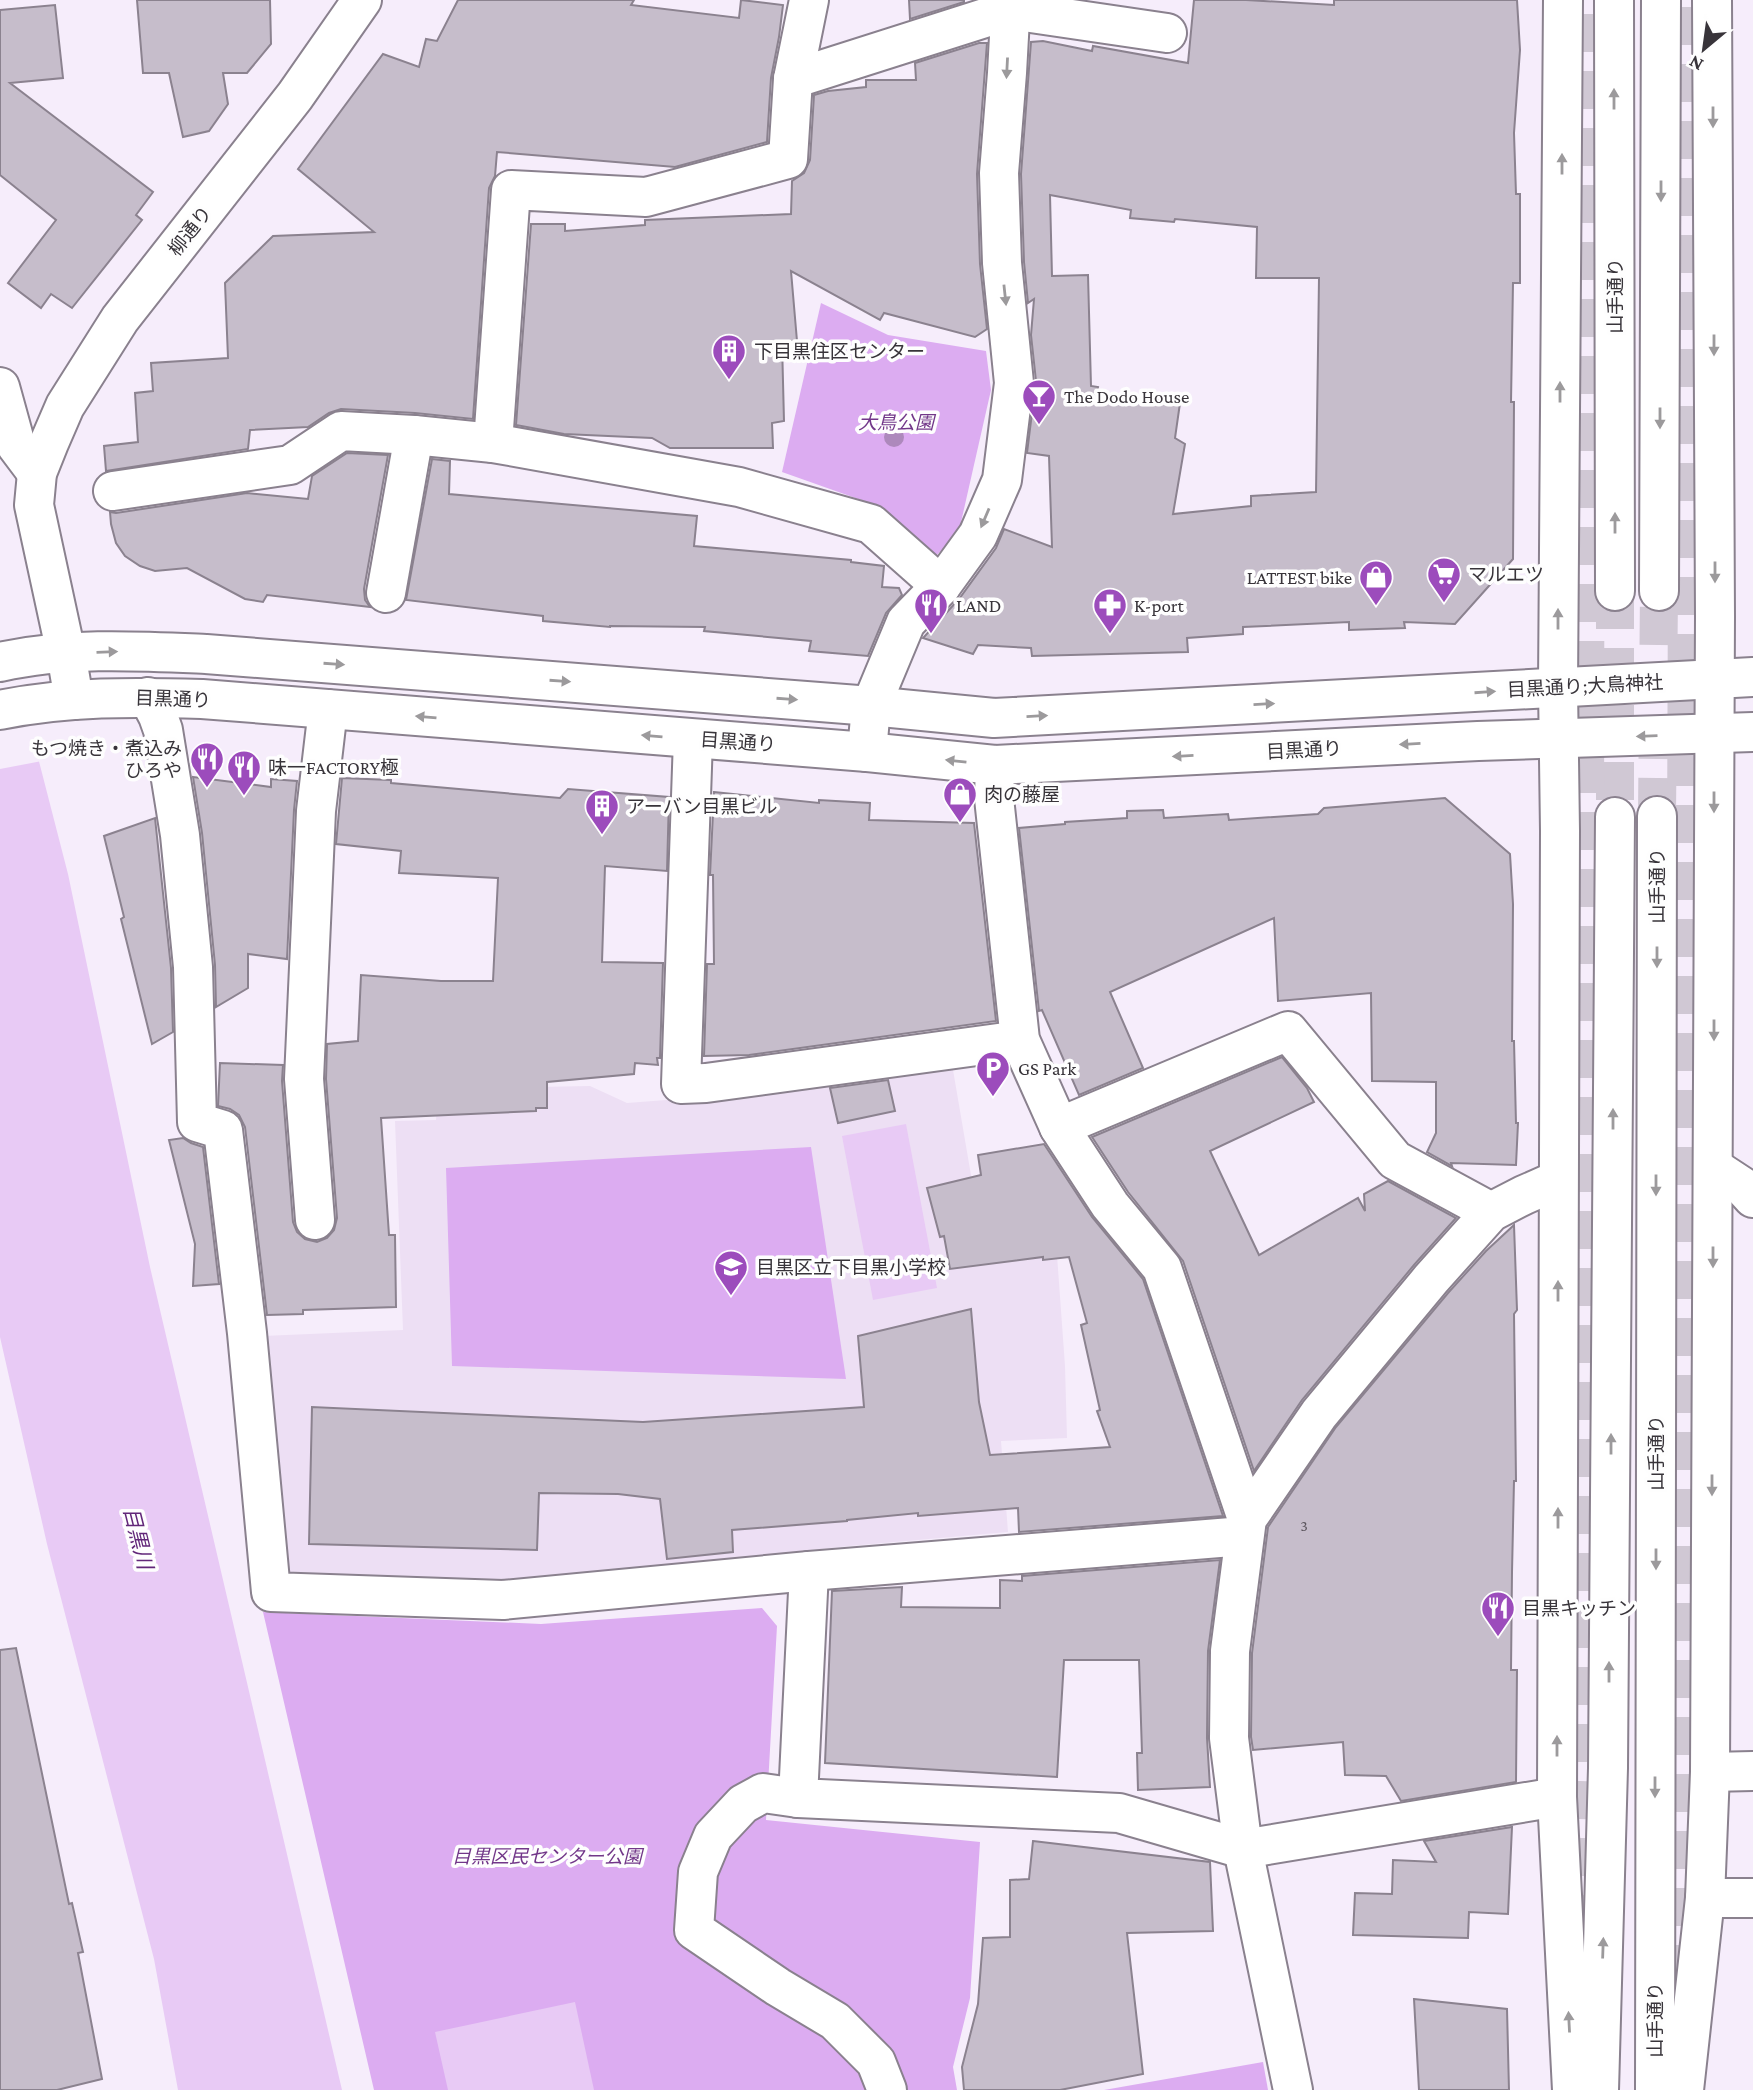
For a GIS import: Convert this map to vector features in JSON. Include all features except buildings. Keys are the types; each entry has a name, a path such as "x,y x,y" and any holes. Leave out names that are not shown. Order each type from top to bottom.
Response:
{"main road":[{"name":"柳通り","path":"74,699 34,505 37,473 65,406 120,319 295,96 362,0"},
{"path":"493,443 511,190 646,197 788,159 793,79 808,0"},
{"path":"1563,0 1558,687 1557,1797 1573,2090"},
{"name":"山手通り","path":"1614,0 1615,591"},
{"path":"1659,591 1661,0"},
{"path":"1684,2090 1705,1898 1710,1772 1715,734 1712,0"},
{"path":"793,79 1010,5 1167,33"},
{"path":"867,752 871,706 906,622 941,586 978,534 1002,480 1014,383 1002,263 999,173 1010,5"},
{"path":"0,387 16,445 37,473"},
{"path":"113,491 290,465 341,431 493,443 739,487 871,524 941,586"},
{"path":"386,593 414,435"},
{"path":"7,660 66,653 133,651 206,654 871,706"},
{"name":"目黒通り;大鳥神社","path":"871,706 994,718 1753,677"},
{"path":"148,697 163,730 180,835 193,967 198,1122 223,1130 247,1333 271,1592 503,1600 1246,1527"},
{"name":"目黒通り","path":"14,707 74,699 202,699 867,752 995,765 1558,739"},
{"path":"315,1220 304,1079 316,811 328,709"},
{"path":"1558,739 1753,732"},
{"path":"693,739 681,1084 706,1083 1020,1040"},
{"path":"995,765 994,798 1020,1040 1059,1127 1110,1205 1162,1268 1246,1527 1230,1651 1229,1738 1243,1849 1293,2090"},
{"name":"山手通り","path":"1655,2090 1657,816"},
{"path":"1599,2090 1608,1768 1615,817"},
{"path":"1059,1127 1288,1031 1395,1160 1491,1213"},
{"path":"1714,1168 1743,1187 1753,1198"},
{"path":"1246,1527 1319,1414 1431,1279 1491,1213 1558,1180"},
{"path":"799,1798 809,1571"},
{"path":"1710,1772 1753,1771"},
{"path":"887,2090 876,2062 835,2021 778,1987 694,1930 698,1872 713,1836 743,1804 763,1793 799,1798 1119,1813 1243,1849 1557,1797"},
{"path":"1705,1898 1753,1898"}],"shaded area":[{"name":"目黒区立下目黒小学校","path":"952,1064 986,1263 1057,1255 1067,1438 1001,1441 1008,1532 508,1582 288,1572 263,1336 403,1330 395,1121 436,1120 438,1089 590,1086 627,1103 732,1095"}],"green space":[{"name":"大鳥公園","path":"821,303 888,335 986,351 991,390 959,531 936,556 878,506 782,472"},
{"path":"811,1147 846,1379 452,1366 446,1168"},
{"name":"目黒区民センター公園","path":"762,1608 777,1626 766,1820 980,1842 970,1998 953,2067 957,2090 374,2090 263,1612 541,1624"},
{"path":"1263,2062 1268,2090 1104,2090"}],"water":[{"name":"目黒川","path":"0,610 68,874 150,1267 342,2090 178,2090 154,1959 47,1544 0,1337"},
{"path":"906,1124 937,1288 873,1300 842,1136"},
{"path":"575,2002 594,2090 448,2090 435,2032"}],"pier":[{"path":"0,606 3,609 42,761 0,769"}],"tunnel":[{"path":"1579,1933 1584,1769 1586,0"},
{"path":"1682,1983 1689,0"},
{"path":"1615,591 1615,817"},
{"path":"1657,816 1659,591"}],"place":[{"name":"下目黒住区センター","path":"729,381"},
{"name":"The Dodo House","path":"1039,426"},
{"name":"マルエツ","path":"1444,604"},
{"name":"LATTEST bike","path":"1376,607"},
{"name":"LAND","path":"931,635"},
{"name":"K-port","path":"1110,635"},
{"name":"もつ焼き・煮込み ひろや","path":"207,789"},
{"name":"味一FACTORY極","path":"244,797"},
{"name":"肉の藤屋","path":"960,824"},
{"name":"アーバン目黒ビル","path":"602,836"},
{"name":"GS Park","path":"993,1098"},
{"name":"目黒区立下目黒小学校","path":"731,1297"},
{"name":"目黒キッチン","path":"1498,1638"}]}
